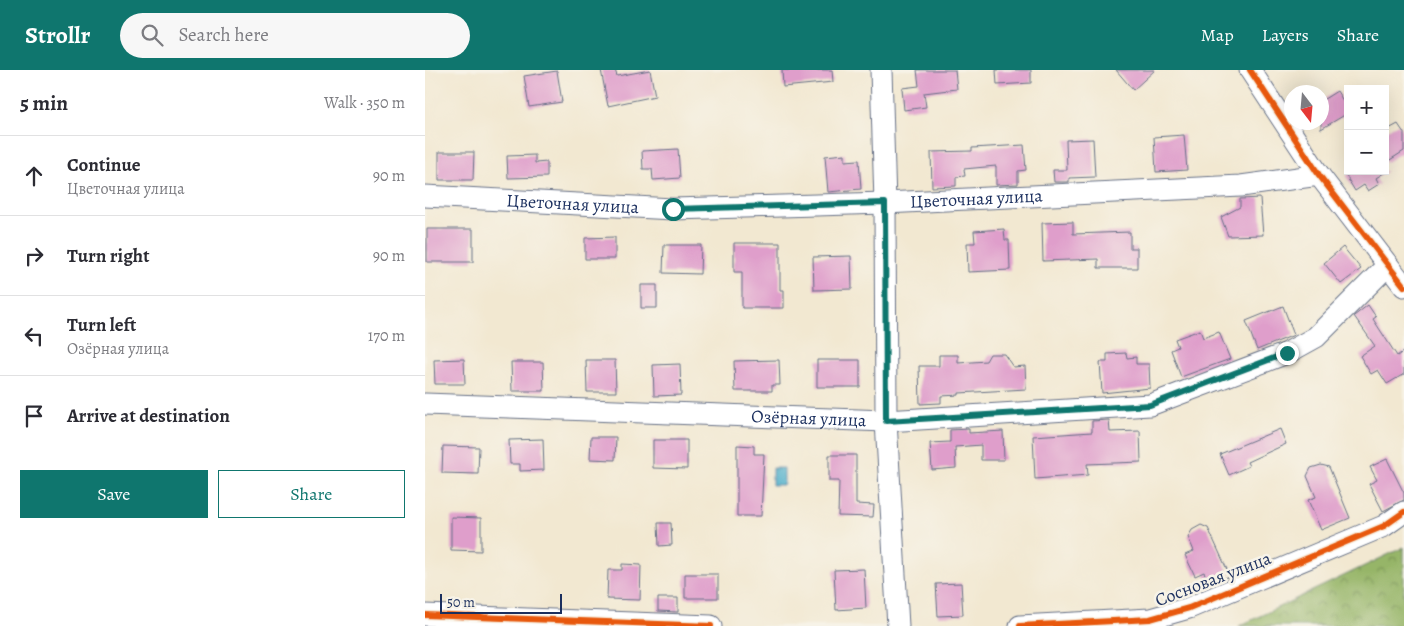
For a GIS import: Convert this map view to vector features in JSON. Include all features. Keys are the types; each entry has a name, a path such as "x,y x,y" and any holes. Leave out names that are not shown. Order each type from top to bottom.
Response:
{"street":[{"path":"881,70 885,203 886,421 898,626"},
{"path":"1250,70 1319,174 1404,286"},
{"name":"Цветочная улица","path":"425,196 673,209 885,203 1241,186 1319,174"},
{"name":"Озёрная улица","path":"425,404 886,421 1150,405 1287,353 1317,337 1387,266"},
{"name":"Сосновая улица","path":"1020,626 1151,622 1189,608 1384,526 1404,512"},
{"path":"425,615 711,626"}],"green space":[{"path":"1404,547 1404,626 1239,626"}],"water":[{"path":"772,468 784,468 784,485 772,485"}],"building":[{"path":"601,70 615,70 617,76 650,70 655,96 608,106"},
{"path":"782,70 832,70 833,82 783,87"},
{"path":"917,70 955,70 957,89 924,93 926,107 904,110 902,88 919,86"},
{"path":"996,70 1031,70 1031,83 997,85"},
{"path":"1116,70 1155,70 1133,90"},
{"path":"557,71 562,102 529,107 524,76"},
{"path":"1337,91 1344,102 1344,115 1329,124 1329,96"},
{"path":"1398,124 1404,133 1404,151 1389,160 1389,130"},
{"path":"1184,135 1187,170 1156,172 1154,137"},
{"path":"1093,139 1095,177 1069,178 1069,182 1054,182 1053,170 1067,170 1066,140"},
{"path":"1024,145 1026,170 1018,171 1018,184 996,185 996,166 964,169 965,176 956,177 956,186 932,187 931,152 972,151 972,148"},
{"path":"678,149 680,178 653,180 652,169 643,169 642,151"},
{"path":"439,152 474,152 473,180 439,180"},
{"path":"845,154 845,161 859,160 861,189 828,192 825,156"},
{"path":"535,155 535,163 547,162 547,177 508,178 507,156"},
{"path":"1381,175 1376,178 1379,184 1368,191 1364,185 1355,191 1346,176"},
{"path":"1260,198 1263,235 1228,236 1221,217 1240,207 1240,199"},
{"path":"1073,222 1073,234 1130,232 1130,248 1137,248 1137,268 1098,268 1098,259 1043,261 1042,223"},
{"path":"427,229 473,229 473,262 427,262"},
{"path":"1004,229 1005,240 1009,240 1010,270 968,272 967,243 975,243 974,231"},
{"path":"615,237 615,259 585,259 585,238"},
{"path":"734,243 780,243 780,290 784,290 784,308 742,308 742,272 734,272"},
{"path":"664,245 701,245 700,274 663,273"},
{"path":"1343,247 1361,269 1341,284 1324,263"},
{"path":"851,256 852,289 814,290 813,257"},
{"path":"641,285 657,285 657,308 641,308"},
{"path":"1368,305 1376,317 1373,319 1397,356 1404,351 1404,374 1387,384 1378,370 1371,374 1360,356 1375,346 1354,316"},
{"path":"1283,306 1294,335 1257,350 1246,321"},
{"path":"1200,330 1203,338 1219,332 1230,359 1181,377 1171,350 1178,347 1175,339"},
{"path":"1126,353 1127,358 1136,357 1136,364 1149,364 1150,388 1102,393 1100,362 1107,362 1107,354"},
{"path":"990,354 1004,354 1013,367 1025,366 1026,389 959,393 959,395 941,396 941,403 920,404 919,366 939,366 939,355 958,355 958,363 986,361"},
{"path":"464,359 465,384 435,384 434,360"},
{"path":"586,360 615,360 616,392 587,392"},
{"path":"779,360 780,385 772,385 772,391 735,391 734,361"},
{"path":"817,360 860,360 860,387 817,387"},
{"path":"511,362 543,362 544,391 512,391"},
{"path":"680,364 681,395 654,396 653,365"},
{"path":"1109,420 1110,432 1140,431 1141,462 1087,464 1088,475 1035,479 1033,436 1092,432 1092,421"},
{"path":"969,429 969,433 1003,431 1004,460 981,460 981,445 955,447 956,468 932,470 930,443 950,442 950,430"},
{"path":"1280,429 1286,444 1247,462 1249,466 1229,475 1220,454"},
{"path":"591,437 616,437 615,460 590,459"},
{"path":"543,439 544,470 520,471 520,464 510,464 509,440"},
{"path":"653,440 687,440 687,469 653,468"},
{"path":"737,445 754,446 754,454 764,454 761,516 737,516"},
{"path":"443,446 479,447 478,474 442,473"},
{"path":"829,455 856,455 856,504 874,505 873,517 838,516 839,481 829,481"},
{"path":"1387,459 1404,493 1404,500 1383,511 1369,484 1377,480 1370,467"},
{"path":"1321,465 1329,467 1350,518 1321,530 1308,500 1316,497 1307,476 1311,468"},
{"path":"451,517 481,518 481,551 451,550"},
{"path":"658,523 671,523 672,545 659,546"},
{"path":"1201,525 1208,528 1230,576 1209,584 1204,572 1195,576 1185,555 1194,551 1188,537 1192,530"},
{"path":"622,564 641,565 640,600 607,599 608,570 622,570"},
{"path":"864,569 866,608 836,610 834,570"},
{"path":"685,574 718,574 718,598 685,598"},
{"path":"961,583 963,615 938,616 936,584"},
{"path":"658,598 678,598 678,612 658,611"}],"cycle path":[{"path":"1250,70 1319,175 1404,286"},
{"path":"1020,626 1150,619 1189,608 1384,526 1404,512"},
{"path":"425,615 711,626"}],"route":[{"path":"673,209 885,203 886,421 1150,405 1287,353"}]}
